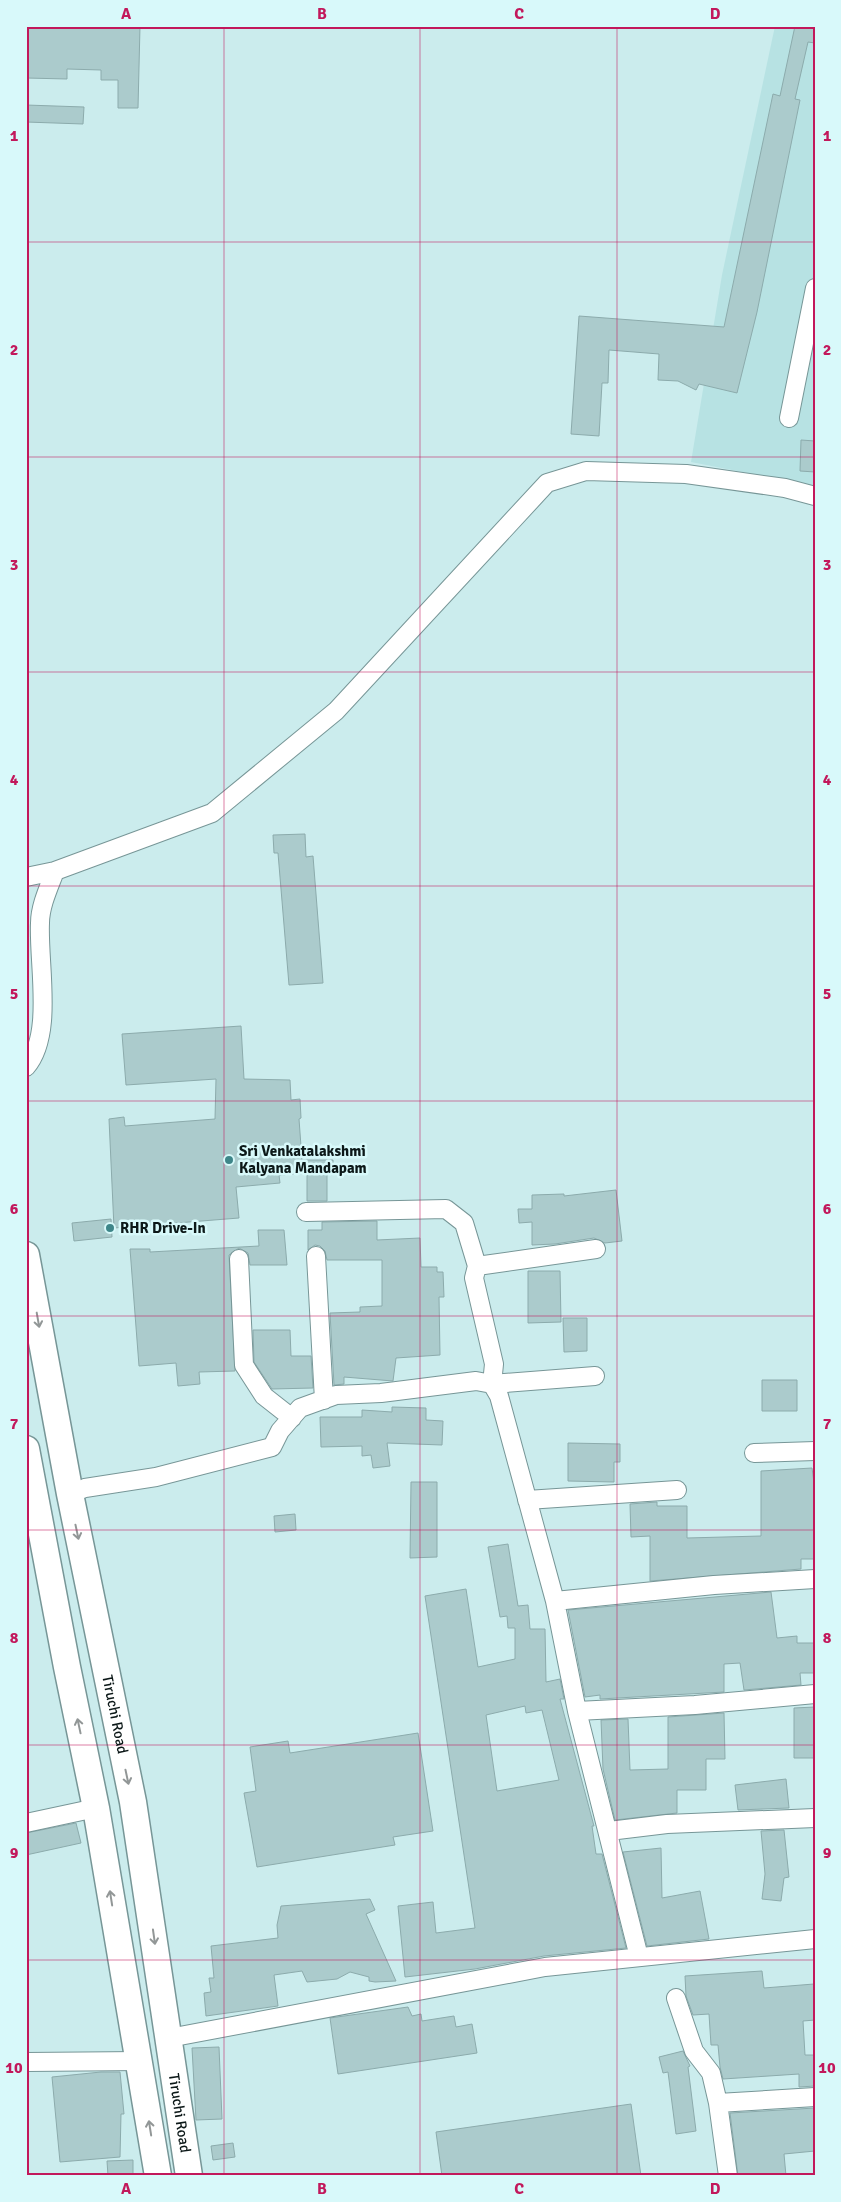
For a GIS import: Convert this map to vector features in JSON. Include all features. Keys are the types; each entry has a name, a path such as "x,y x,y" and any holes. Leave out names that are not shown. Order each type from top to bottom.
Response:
{"highway":[{"name":"Tiruchi Road","path":"26,1255 70,1494 132,1802 189,2176"},
{"path":"26,1449 96,1808 158,2176"}],"street":[{"path":"789,418 815,288"},
{"path":"26,877 55,871 212,813 336,711 547,482 586,471 686,474 785,488 815,496"},
{"path":"26,1068 33,1060 44,1014 40,922 46,895 55,871"},
{"path":"306,1212 446,1209 464,1223 477,1266 474,1278 494,1364 492,1384 499,1396 555,1601 577,1711 609,1831 639,1957"},
{"path":"477,1266 596,1249"},
{"path":"316,1256 324,1400"},
{"path":"238,1259 244,1365 264,1396 292,1418"},
{"path":"70,1494 85,1488 156,1478 272,1447 280,1431 300,1408 336,1395 381,1393 476,1381 492,1384 594,1376"},
{"path":"754,1453 815,1451"},
{"path":"527,1500 677,1490"},
{"path":"555,1601 714,1585 815,1579"},
{"path":"577,1711 695,1706 815,1694"},
{"path":"26,1823 96,1808"},
{"path":"609,1831 677,1824 815,1818"},
{"path":"169,2038 545,1967 815,1939"},
{"path":"676,1998 694,2051 711,2073 718,2103 728,2176"},
{"path":"26,2062 140,2061"},
{"path":"718,2103 815,2097"}],"shaded area":[{"path":"775,26 815,26 815,486 691,462 722,275"}],"building":[{"path":"26,26 140,26 138,108 118,108 118,80 101,80 101,70 67,69 67,79 26,78"},
{"path":"795,26 815,26 815,43 808,42 795,99 800,100 757,312 737,393 699,384 696,390 678,381 658,380 659,354 609,350 608,383 602,383 599,436 571,434 579,316 724,327 773,94 780,96"},
{"path":"26,105 84,107 83,124 26,122"},
{"path":"801,440 815,441 815,472 800,471"},
{"path":"305,834 306,857 313,856 323,983 289,985 278,853 274,853 273,835"},
{"path":"241,1026 244,1079 290,1080 291,1100 300,1099 301,1118 299,1119 302,1160 333,1160 333,1171 327,1171 327,1201 307,1201 307,1173 279,1175 280,1183 236,1187 239,1218 114,1228 109,1119 124,1117 125,1126 215,1119 216,1079 126,1085 122,1034"},
{"path":"616,1190 622,1241 605,1243 594,1238 555,1244 532,1245 532,1222 519,1223 518,1209 532,1209 532,1195 564,1194 564,1196"},
{"path":"111,1219 112,1237 74,1241 72,1223"},
{"path":"377,1221 377,1240 420,1238 421,1267 437,1267 437,1272 443,1272 444,1297 439,1297 440,1355 396,1358 393,1381 344,1377 344,1384 334,1385 330,1313 360,1312 360,1307 382,1306 382,1260 327,1260 325,1251 320,1246 315,1245 308,1250 308,1230 322,1230 322,1222"},
{"path":"258,1230 284,1230 287,1265 250,1265 248,1253 239,1248 229,1255 235,1371 199,1372 200,1384 178,1386 176,1363 139,1366 130,1249 150,1249 150,1252 259,1246"},
{"path":"528,1271 560,1271 561,1322 528,1323"},
{"path":"563,1318 587,1318 587,1351 564,1352"},
{"path":"253,1330 290,1330 291,1356 311,1356 313,1388 272,1389 254,1362"},
{"path":"762,1380 797,1380 797,1411 762,1411"},
{"path":"392,1407 426,1408 426,1420 443,1421 442,1445 387,1443 390,1466 373,1468 371,1455 362,1456 362,1446 321,1447 320,1417 362,1417 362,1410 392,1412"},
{"path":"568,1443 620,1444 620,1462 614,1462 614,1482 568,1481"},
{"path":"812,1468 815,1490 815,1559 801,1559 801,1569 650,1581 650,1536 631,1537 630,1504 657,1502 657,1506 687,1506 687,1538 761,1536 761,1471"},
{"path":"411,1482 437,1482 437,1557 410,1558"},
{"path":"295,1514 296,1530 275,1532 274,1516"},
{"path":"508,1544 518,1606 528,1605 530,1629 545,1629 546,1682 560,1679 564,1699 560,1699 594,1826 592,1826 596,1854 602,1854 626,1948 544,1956 475,1969 405,1977 398,1906 433,1902 436,1933 475,1928 425,1596 466,1589 478,1667 515,1659 515,1628 508,1628 507,1616 500,1617 488,1547","holes":["525,1706 526,1713 542,1710 559,1780 497,1791 486,1715"]},
{"path":"771,1592 777,1638 797,1636 797,1643 815,1643 815,1673 800,1673 801,1685 744,1690 740,1663 724,1664 724,1692 600,1699 600,1695 585,1697 568,1610"},
{"path":"815,1707 815,1758 794,1758 794,1708"},
{"path":"724,1713 725,1759 706,1759 706,1790 677,1790 677,1813 615,1820 603,1769 601,1720 628,1719 630,1770 668,1769 668,1717"},
{"path":"418,1733 433,1831 393,1837 395,1845 257,1867 244,1793 256,1791 250,1747 288,1741 290,1753"},
{"path":"786,1779 789,1808 738,1810 735,1785"},
{"path":"76,1823 81,1843 26,1855 26,1833"},
{"path":"784,1830 789,1877 784,1878 781,1901 762,1899 765,1874 761,1831"},
{"path":"661,1848 662,1898 700,1891 709,1939 647,1946 623,1852"},
{"path":"370,1899 375,1910 366,1914 396,1981 369,1981 369,1977 350,1972 337,1979 307,1982 302,1971 274,1975 278,2006 206,2016 204,1993 211,1992 209,1978 214,1978 211,1946 278,1938 277,1925 281,1906"},
{"path":"762,1971 764,1988 814,1984 815,2020 803,2021 805,2055 815,2055 815,2086 799,2087 799,2074 723,2079 718,2045 711,2045 709,2014 693,2015 686,1996 685,1976"},
{"path":"408,2007 412,2016 421,2014 422,2021 454,2016 456,2027 472,2024 477,2053 338,2074 330,2018"},
{"path":"219,2047 222,2119 196,2120 192,2048"},
{"path":"683,2051 690,2066 688,2067 696,2131 676,2134 668,2072 663,2073 659,2057"},
{"path":"120,2072 124,2114 121,2114 120,2157 60,2162 52,2077"},
{"path":"631,2104 641,2176 442,2176 436,2132"},
{"path":"815,2108 815,2151 784,2154 786,2176 738,2176 730,2113"},
{"path":"233,2143 235,2157 213,2160 211,2146"},
{"path":"133,2160 133,2176 108,2176 107,2161"}],"place":[{"name":"Sri Venkatalakshmi Kalyana Mandapam","path":"229,1160"},
{"name":"RHR Drive-In","path":"110,1228"}]}
